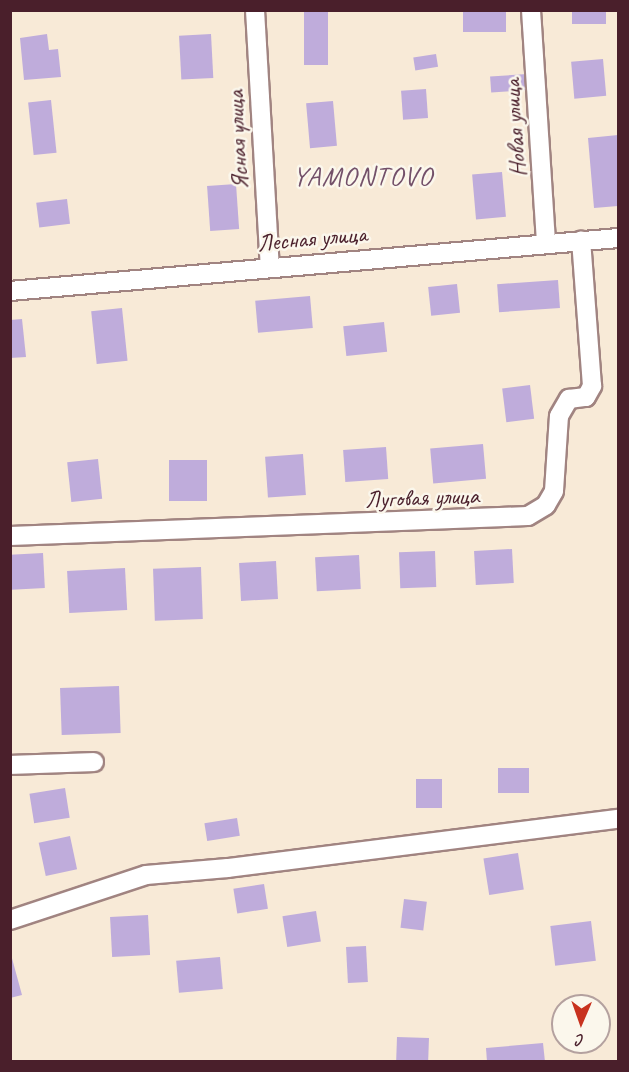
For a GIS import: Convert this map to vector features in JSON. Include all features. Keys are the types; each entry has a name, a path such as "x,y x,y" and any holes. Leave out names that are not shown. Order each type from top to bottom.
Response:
{"street":[{"name":"Ясная улица","path":"255,10 270,267"},
{"name":"Новая улица","path":"531,10 546,243"},
{"name":"Лесная улица","path":"10,291 618,238"},
{"name":"Луговая улица","path":"10,536 528,516 546,505 554,491 560,416 568,399 586,397 592,386 581,240"},
{"path":"10,765 94,762"},
{"path":"10,920 146,875 228,868 618,819"}],"building":[{"path":"304,10 328,10 328,65 304,65"},
{"path":"463,10 506,10 506,32 463,32"},
{"path":"572,10 606,10 606,24 572,24"},
{"path":"47,34 49,50 58,49 61,77 24,80 20,38"},
{"path":"211,34 213,78 181,80 179,36"},
{"path":"436,54 438,67 415,70 413,58"},
{"path":"603,59 606,96 574,99 571,62"},
{"path":"527,74 528,90 491,93 490,77"},
{"path":"426,89 428,118 403,120 401,91"},
{"path":"51,100 57,153 34,155 28,102"},
{"path":"333,101 337,146 310,148 306,103"},
{"path":"618,135 618,206 594,208 588,138"},
{"path":"502,172 506,217 476,219 472,175"},
{"path":"236,184 239,229 210,231 207,186"},
{"path":"67,199 70,224 39,228 36,203"},
{"path":"558,280 560,308 499,312 497,284"},
{"path":"457,284 460,313 431,316 428,287"},
{"path":"310,296 313,328 258,333 255,301"},
{"path":"122,308 128,361 97,364 91,311"},
{"path":"22,319 26,357 10,358 10,320"},
{"path":"384,322 387,352 346,356 343,326"},
{"path":"530,385 534,419 506,422 502,388"},
{"path":"483,444 486,479 433,483 430,449"},
{"path":"386,447 388,479 345,482 343,450"},
{"path":"303,454 306,495 268,498 265,457"},
{"path":"98,459 102,499 71,502 67,462"},
{"path":"169,460 207,460 207,501 169,501"},
{"path":"512,549 514,583 476,585 474,551"},
{"path":"435,551 436,587 400,588 399,552"},
{"path":"43,553 45,588 12,590 10,555"},
{"path":"359,555 361,589 317,591 315,557"},
{"path":"276,561 278,599 241,601 239,563"},
{"path":"201,567 203,619 155,621 153,569"},
{"path":"125,568 127,610 69,613 67,571"},
{"path":"119,686 121,733 62,735 60,688"},
{"path":"498,768 529,768 529,793 498,793"},
{"path":"416,779 442,779 442,808 416,808"},
{"path":"65,788 70,818 34,823 29,794"},
{"path":"237,818 240,836 207,841 204,823"},
{"path":"70,836 77,869 46,876 39,843"},
{"path":"518,853 524,890 489,895 483,858"},
{"path":"264,884 268,909 237,914 233,889"},
{"path":"404,899 427,902 423,931 400,928"},
{"path":"316,911 321,942 287,947 282,916"},
{"path":"148,915 150,955 112,957 110,917"},
{"path":"591,921 596,961 555,966 550,926"},
{"path":"366,946 368,982 348,983 346,947"},
{"path":"10,951 22,995 10,998"},
{"path":"220,957 223,989 179,993 176,961"},
{"path":"397,1037 429,1038 428,1062 396,1062"},
{"path":"543,1043 545,1062 487,1062 486,1048"}],"district":[{"name":"YAMONTOVO","path":"363,177"}]}
